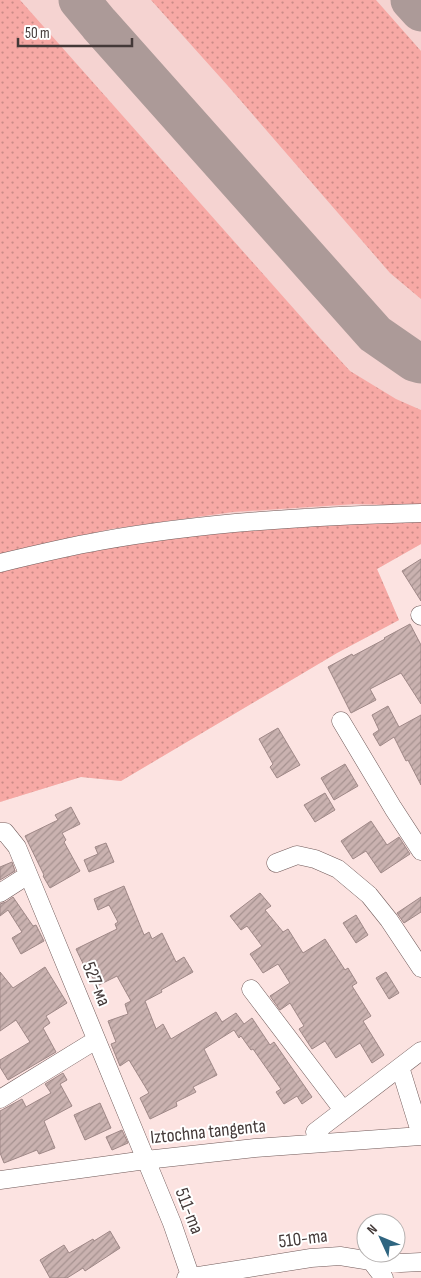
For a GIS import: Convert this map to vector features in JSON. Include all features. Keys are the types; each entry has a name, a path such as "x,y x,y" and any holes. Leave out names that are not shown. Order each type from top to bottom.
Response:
{"street":[{"path":"0,563 99,541 203,526 342,515 421,513"},
{"path":"341,721 393,808 421,850"},
{"name":"527-ма","path":"0,832 5,832 18,847 146,1160"},
{"path":"276,863 297,855 315,859 338,869 369,895 389,920 421,968"},
{"path":"0,893 28,875"},
{"path":"251,989 343,1110"},
{"path":"0,1099 96,1040"},
{"path":"315,1132 421,1051"},
{"path":"400,1067 421,1136"},
{"name":"Iztochna tangenta","path":"0,1180 146,1160 255,1148 421,1136"},
{"name":"511-та","path":"146,1160 172,1223 189,1278"},
{"name":"510-та","path":"189,1278 311,1258 340,1256 356,1259"},
{"name":"510-та","path":"406,1263 421,1262"},
{"path":"373,1263 384,1278"}],"shaded area":[{"path":"0,0 421,0 421,544 377,569 399,620 337,653 121,781 81,777 0,802"},
{"path":"0,0 20,0 350,371 396,399 421,410 421,506 356,504 233,512 111,529 0,554"},
{"path":"151,0 376,0 421,51 421,299 390,273"},
{"path":"421,521 421,544 377,569 399,620 337,653 121,781 81,777 0,802 0,569 59,555 187,534 281,524"}],"building":[{"path":"421,559 421,601 402,571"},
{"path":"410,624 421,645 421,704 401,673 370,689 376,700 351,713 328,667 352,654 353,656"},
{"path":"388,706 399,727 421,715 421,785 394,737 380,746 373,734 379,730 372,715"},
{"path":"278,728 300,765 277,778 270,767 273,764 259,739"},
{"path":"345,764 358,786 334,800 321,778"},
{"path":"325,793 335,810 315,822 304,805"},
{"path":"71,807 80,824 62,833 66,840 64,842 80,871 50,888 25,836 58,820 55,815"},
{"path":"371,821 387,845 399,837 410,854 381,873 366,851 353,859 341,841"},
{"path":"106,843 114,862 89,872 84,860 98,854 95,847"},
{"path":"12,862 15,871 0,880 0,867"},
{"path":"124,886 144,935 149,932 152,939 162,933 176,962 184,957 193,972 145,1001 156,1029 163,1024 171,1039 216,1012 222,1022 236,1013 244,1024 252,1018 270,1045 274,1042 312,1097 302,1104 297,1096 284,1104 276,1092 281,1089 253,1049 251,1050 241,1036 239,1038 234,1030 204,1049 217,1075 193,1087 196,1092 176,1102 177,1106 150,1119 140,1098 149,1093 129,1060 120,1066 111,1044 116,1042 108,1021 128,1014 125,1004 131,1001 117,976 97,986 91,975 89,976 76,949 117,929 115,924 118,922 109,905 98,910 94,899"},
{"path":"260,893 271,906 265,910 283,932 288,929 303,953 325,939 345,970 348,968 357,983 352,986 371,1016 363,1021 384,1055 372,1063 360,1043 336,1058 325,1041 312,1049 299,1029 304,1026 290,1003 280,1010 270,996 290,983 278,964 263,973 250,954 262,946 247,926 241,930 230,916"},
{"path":"13,897 33,926 36,925 44,941 21,954 12,938 22,932 8,910 0,916 0,904"},
{"path":"421,897 421,912 404,923 397,913"},
{"path":"356,915 368,935 356,943 343,923"},
{"path":"45,967 67,1003 46,1016 50,1023 43,1028 56,1052 8,1080 0,1067 0,1060 30,1042 16,1020 0,1031 0,972 13,988"},
{"path":"386,972 399,993 389,999 376,978"},
{"path":"63,1073 67,1080 60,1084 72,1106 44,1121 55,1148 39,1154 37,1150 4,1163 0,1153 0,1111 22,1099 26,1107 51,1093 45,1084"},
{"path":"100,1103 111,1128 85,1140 74,1115"},
{"path":"122,1130 128,1143 112,1150 106,1137"},
{"path":"110,1231 120,1248 85,1271 83,1268 67,1278 50,1278 40,1260 64,1245 69,1253"}],"taxiway":[{"path":"79,0 375,334 414,361 421,363"},
{"path":"411,0 421,11"}]}
